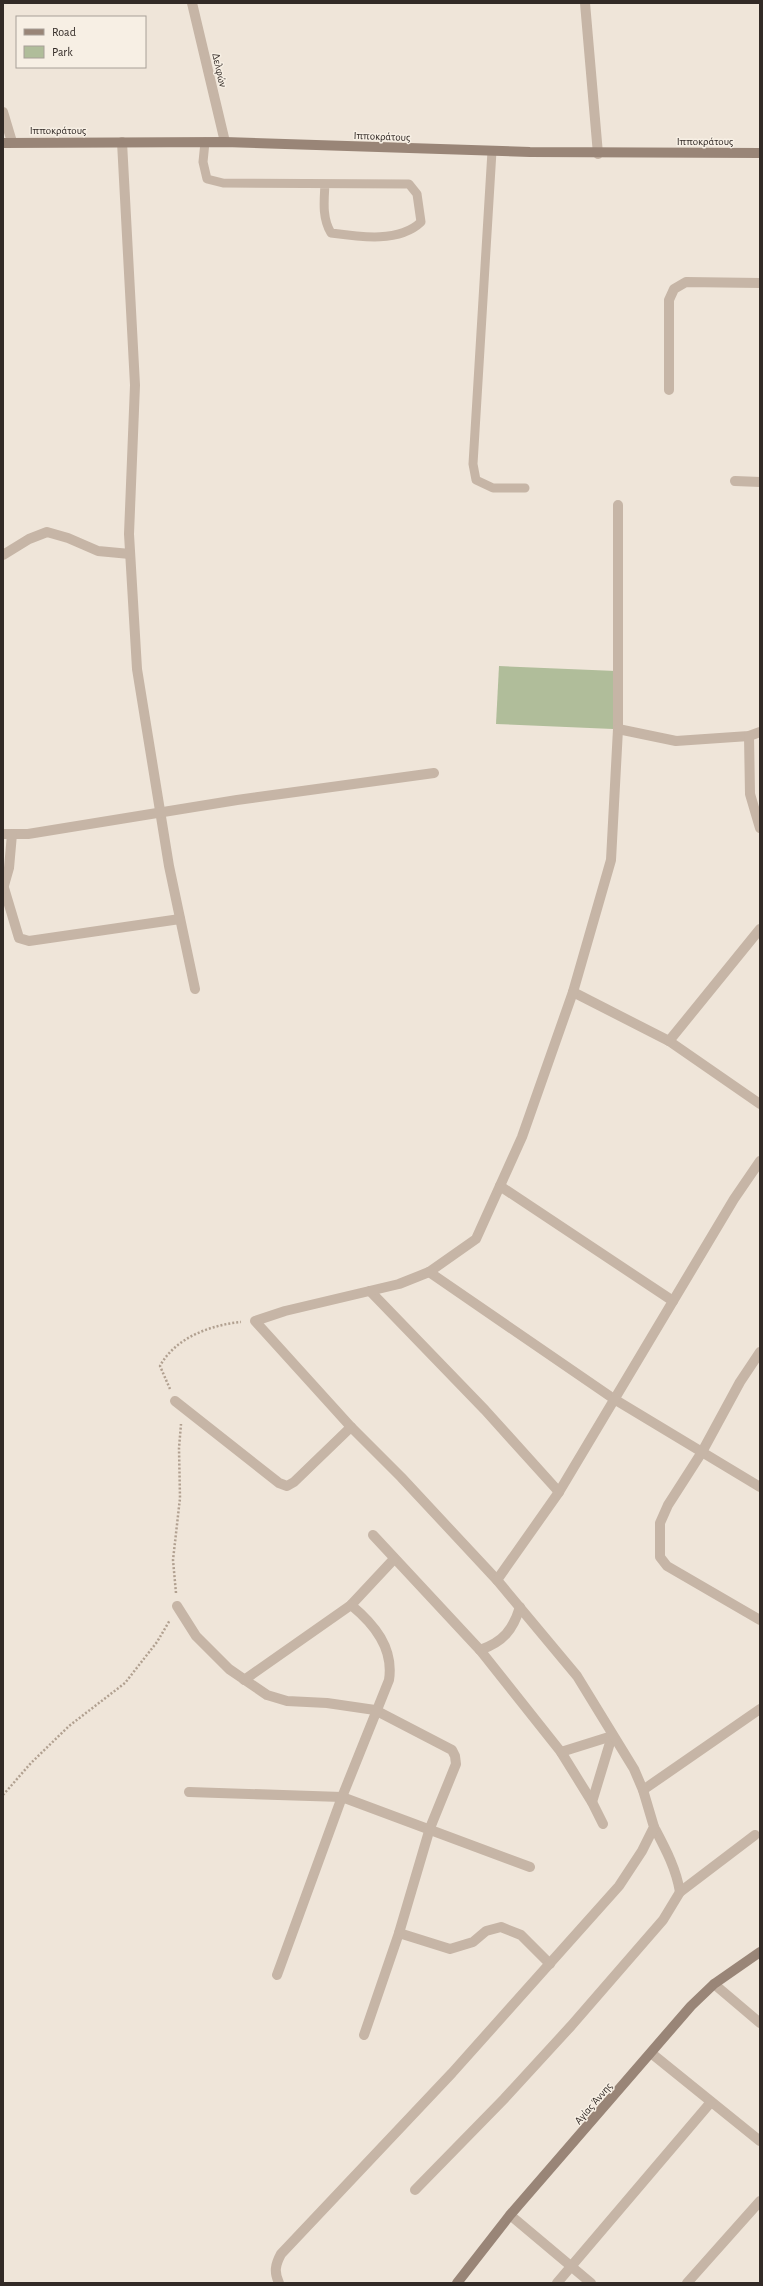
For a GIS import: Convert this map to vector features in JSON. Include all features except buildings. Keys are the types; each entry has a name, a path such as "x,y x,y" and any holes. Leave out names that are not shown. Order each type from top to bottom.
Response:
{"main road":[{"name":"Ιπποκράτους","path":"7,142 225,142 598,154 760,153"},
{"name":"Αγίας Άννης","path":"457,2283 510,2216 691,2006 714,1984 760,1952"}],"street":[{"name":"Δελφών","path":"192,3 225,142"},
{"path":"585,3 598,154"},
{"path":"3,112 7,142"},
{"path":"122,142 135,385 130,554 137,669 180,919 195,989"},
{"path":"669,390 669,300 674,290 686,282 760,283"},
{"path":"736,481 760,482"},
{"path":"618,505 618,729 611,860 573,992 522,1137 476,1239 429,1272 399,1284 285,1311 255,1321 351,1426 498,1580 577,1676 634,1770 643,1790 654,1827 669,1855 678,1877 680,1892"},
{"path":"3,555 29,539 47,532 68,538 98,551 130,554"},
{"path":"618,729 676,741 749,736 760,732"},
{"path":"749,736 750,794 760,828"},
{"path":"180,919 30,941 19,938 3,888 9,868 7,834 28,834 161,812 434,773"},
{"path":"669,1041 760,929"},
{"path":"573,992 669,1041 760,1104"},
{"path":"498,1580 559,1492 734,1199 760,1161"},
{"path":"500,1186 673,1301"},
{"path":"429,1272 614,1399 760,1487"},
{"path":"370,1292 484,1410 559,1492"},
{"path":"760,1352 740,1382 702,1452 668,1505 660,1523 660,1557 667,1566 760,1620"},
{"path":"175,1401 279,1483 287,1486 294,1482 351,1426"},
{"path":"373,1535 480,1650 561,1752 592,1802 603,1824"},
{"path":"244,1680 351,1605 394,1559"},
{"path":"277,1975 375,1710 389,1680 391,1661 384,1643 371,1625 351,1605"},
{"path":"178,1606 196,1636 229,1669 267,1695 287,1701 327,1703 375,1710 452,1750 455,1756 456,1764 430,1828 399,1933 364,2035"},
{"path":"480,1650 492,1646 506,1634 515,1624 520,1607"},
{"path":"643,1790 760,1708"},
{"path":"561,1752 612,1736"},
{"path":"592,1802 612,1736"},
{"path":"190,1792 342,1797 430,1828 530,1867"},
{"path":"279,2283 275,2274 276,2263 281,2254 452,2073 619,1886 642,1851 654,1827"},
{"path":"415,2190 504,2099 576,2020 663,1920 680,1892 755,1835"},
{"path":"399,1933 450,1949 473,1942 486,1931 501,1927 521,1935 550,1964"},
{"path":"714,1984 760,2024"},
{"path":"651,2053 760,2141"},
{"path":"557,2283 711,2102"},
{"path":"687,2283 760,2201"},
{"path":"510,2216 591,2283"}],"lane":[{"path":"204,142 203,162 207,179 223,183 410,184 417,194 421,222 412,230 394,236 331,233 326,224 324,211 325,184"},
{"path":"492,151 473,464 476,480 493,488 525,488"}],"path":[{"path":"3,1795 31,1763 69,1726 125,1683 157,1642 178,1606 173,1560 180,1498 179,1448 181,1422 175,1401 160,1366 166,1355 194,1334 231,1323 255,1321"}],"green space":[{"path":"499,666 616,671 613,729 496,724"}]}
